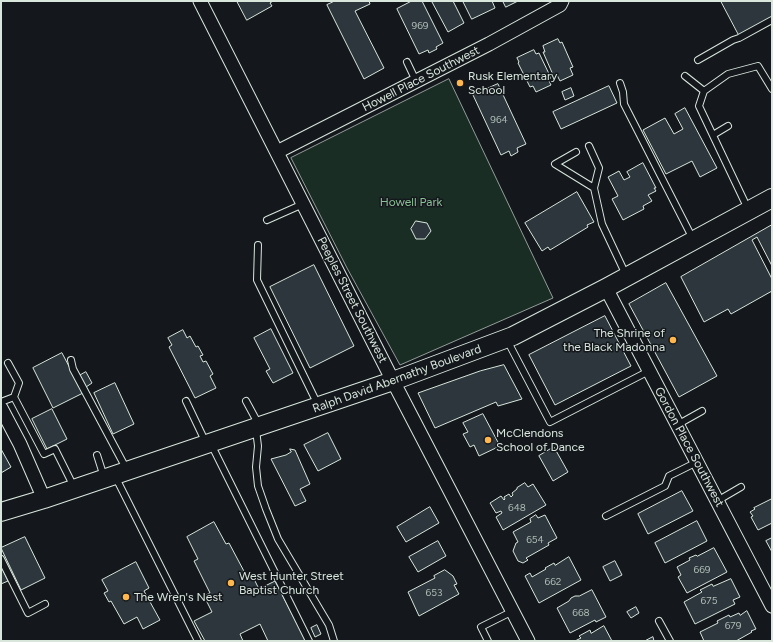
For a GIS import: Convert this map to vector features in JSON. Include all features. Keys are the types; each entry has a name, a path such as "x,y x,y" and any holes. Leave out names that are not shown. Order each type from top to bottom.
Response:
{"main road":[{"name":"Ralph David Abernathy Boulevard","path":"1,512 318,407 506,339 627,277 749,210 769,201"}],"street":[{"name":"Peeples Street Southwest","path":"200,1 393,381 528,641"},
{"name":"Howell Place Southwest","path":"277,152 489,44 560,5 562,1"},
{"name":"Gordon Place Southwest","path":"606,288 772,606"},
{"path":"1,408 20,444 44,499"}],"lane":[{"path":"698,60 772,20"},
{"path":"407,62 416,81"},
{"path":"749,210 699,106 704,91 728,74 758,66 772,89"},
{"path":"685,76 704,91"},
{"path":"620,83 623,92 624,104 693,241"},
{"path":"713,135 728,126"},
{"path":"589,146 599,168 594,188 602,224 627,277"},
{"path":"576,152 555,164 594,188"},
{"path":"267,220 303,204"},
{"path":"258,245 257,280 318,407"},
{"path":"506,339 550,422 649,371"},
{"path":"72,360 73,369 116,475 198,641"},
{"path":"1,402 14,397 19,384 8,363"},
{"path":"14,397 44,454 55,449 75,488"},
{"path":"186,401 308,641"},
{"path":"246,401 258,427 256,467 258,486 266,509 278,539 329,625 334,641"},
{"path":"677,425 702,411"},
{"path":"98,455 116,475"},
{"path":"606,516 665,486 669,476 697,462"},
{"path":"717,501 741,486"},
{"path":"1,559 28,613 45,604"},
{"path":"488,641 481,628 513,611"},
{"path":"659,621 670,641"}],"green space":[{"name":"Howell Park","path":"449,79 553,298 400,365 347,268 291,158"}],"building":[{"path":"237,1 273,1 270,3 272,6 247,20"},
{"path":"335,1 369,1 370,4 355,11 384,68 364,79 327,5"},
{"path":"412,1 422,1 443,43 436,47 437,49 429,53 428,50 419,54 397,9"},
{"path":"453,1 464,23 448,32 432,2"},
{"path":"463,1 492,1 495,8 472,19"},
{"path":"503,1 518,1 506,7"},
{"path":"721,1 772,1 772,18 739,35"},
{"path":"558,39 560,43 562,42 573,67 570,68 573,75 560,81 557,75 554,77 543,52 545,52 543,46"},
{"path":"534,50 536,54 539,53 551,78 548,79 551,85 536,92 533,86 530,87 517,58"},
{"path":"498,84 526,144 517,148 518,152 511,156 509,151 501,155 473,95"},
{"path":"609,86 617,103 561,129 553,112"},
{"path":"571,88 574,96 565,100 562,92"},
{"path":"685,108 717,168 700,177 692,161 666,174 643,130 665,118 674,134 683,129 675,114"},
{"path":"643,163 656,188 654,188 656,191 648,195 652,201 643,206 644,209 623,220 612,199 618,196 608,177 619,171 624,180 630,177 627,172"},
{"path":"577,192 594,222 587,225 588,227 550,250 548,247 542,251 525,223"},
{"path":"416,221 427,223 431,231 425,239 416,239 411,229"},
{"path":"772,225 772,266 757,237 752,240 772,279 772,291 731,314 728,309 704,322 681,277"},
{"path":"314,265 354,346 310,368 270,287"},
{"name":"The Shrine of the Black Madonna","path":"666,283 717,376 679,397 629,304"},
{"path":"605,316 631,366 555,405 529,355"},
{"path":"271,329 293,373 273,383 266,371 270,369 254,338"},
{"path":"183,330 187,338 190,336 196,347 198,346 203,355 200,356 203,362 206,361 213,374 210,376 216,388 195,398 169,347 172,345 168,338"},
{"path":"62,353 83,393 53,408 33,368"},
{"path":"504,365 522,399 498,406 496,402 435,428 418,393 480,371"},
{"path":"86,372 92,383 86,387 79,376"},
{"path":"115,383 134,424 113,434 94,393"},
{"path":"52,409 67,439 47,449 32,419"},
{"path":"483,414 500,446 479,456 474,445 470,447 463,434 468,432 463,423"},
{"path":"328,433 341,459 318,471 304,445"},
{"path":"554,447 568,472 553,481 539,456"},
{"path":"1,449 11,467 1,473"},
{"path":"290,449 295,450 310,484 300,489 306,501 295,506 271,459 286,455 291,452"},
{"path":"525,483 528,487 533,484 546,505 503,530 496,517 502,513 501,511 496,513 490,503 501,496 504,500 504,497 509,494 511,497 513,495 512,493 517,488"},
{"path":"682,491 693,511 648,534 638,514"},
{"path":"772,499 772,523 758,530 750,512 755,509 754,508"},
{"path":"430,507 439,523 406,542 397,527"},
{"path":"536,515 538,518 545,515 557,538 548,543 549,545 526,558 528,560 523,563 518,561 513,551 516,543 518,542 513,532 531,522 530,519"},
{"path":"697,521 707,541 665,563 655,543"},
{"name":"West Hunter Street Baptist Church","path":"214,522 226,544 229,543 246,575 251,573 259,589 275,581 306,641 268,641 260,624 240,634 243,641 205,641 194,621 212,612 204,596 210,593 194,561 198,559 187,537"},
{"path":"25,537 45,578 21,590 1,548"},
{"path":"772,538 772,552 766,541"},
{"path":"438,541 446,556 418,572 409,557"},
{"path":"714,548 727,572 687,593 678,577 681,575 677,567 690,560 689,558"},
{"path":"569,557 581,580 539,603 525,576 530,573 532,577 554,563 555,565"},
{"path":"615,561 622,575 610,581 603,567"},
{"name":"The Wren's Nest","path":"136,562 149,588 144,591 160,620 143,629 137,617 124,624 111,601 109,602 104,593 108,591 102,580"},
{"path":"1,566 8,581 1,584"},
{"path":"445,570 453,576 457,584 454,585 459,594 419,616 408,592 435,578 434,576"},
{"path":"731,579 740,597 733,600 735,604 695,624 684,602 702,592 700,590 712,584 713,586"},
{"path":"592,590 606,617 596,622 595,620 570,633 557,608 569,601 571,598"},
{"path":"636,607 639,613 631,618 627,612"},
{"path":"747,611 756,629 751,631 752,632 736,641 704,641 700,632 718,623 717,621 729,615 730,617 739,613 740,615"},
{"path":"317,625 321,634 315,637 311,628"},
{"path":"604,626 612,641 575,641 581,638 579,636 590,630 591,633"},
{"path":"653,637 654,641 645,641"}],"place":[{"name":"Rusk Elementary School","path":"460,83"},
{"name":"The Shrine of the Black Madonna","path":"673,340"},
{"name":"McClendons School of Dance","path":"488,440"},
{"name":"West Hunter Street Baptist Church","path":"231,583"},
{"name":"The Wren's Nest","path":"126,597"}]}
